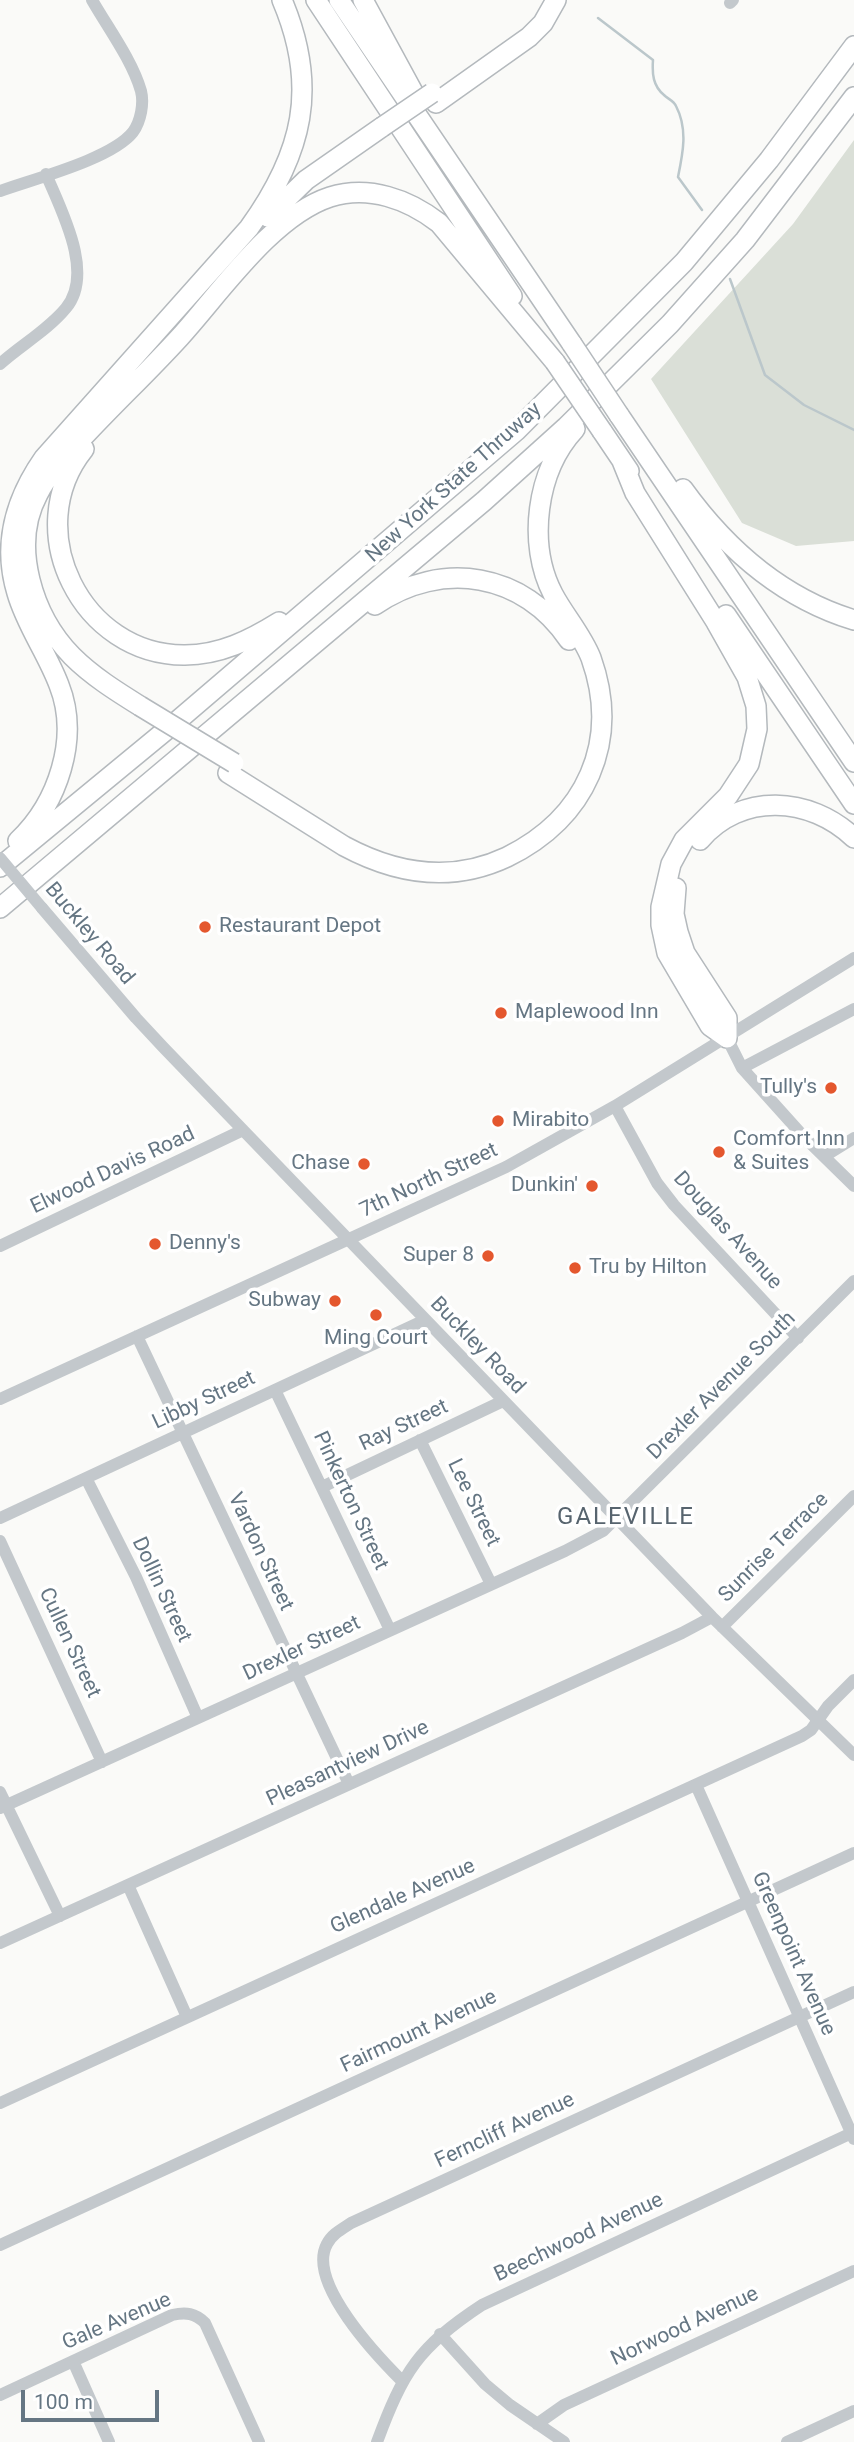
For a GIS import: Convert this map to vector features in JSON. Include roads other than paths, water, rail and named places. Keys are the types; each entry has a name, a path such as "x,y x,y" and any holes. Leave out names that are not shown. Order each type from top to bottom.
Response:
{"highway":[{"path":"0,858 28,832 49,802 62,769 67,743 61,687 17,594 10,546 16,512 30,478 44,457 249,228 269,201 292,154 299,123 302,89 300,55 291,20 282,0"},
{"path":"316,0 555,362 854,804"},
{"path":"339,0 854,762"},
{"path":"363,0 463,185"},
{"path":"434,98 518,34 532,20 545,0"},
{"path":"214,266 248,240 306,180 529,37 543,23 556,0"},
{"name":"New York State Thruway","path":"0,867 345,579 516,431 684,261 769,160 854,46"},
{"name":"New York State Thruway","path":"0,908 484,501 566,426 670,324 746,240 854,96"},
{"path":"230,280 279,220 307,192 386,130"},
{"path":"137,711 86,669 55,636 34,594 28,571 26,542 29,516 37,496 60,462 179,338 270,236 306,207 349,193 391,197 415,206 439,223 555,362"},
{"path":"231,768 344,846 402,870 452,873 476,869 522,849 558,822 587,781 597,753 601,703 590,654 553,593 545,573 538,546 538,512 554,463 570,435 670,324"},
{"path":"135,383 75,460 59,502 57,531 60,555 72,585 90,613 110,631 135,645 160,653 205,654 225,649 260,634 345,579"},
{"path":"619,415 665,464 729,544 760,573 788,592 829,612 854,620"},
{"path":"622,461 635,493 716,622 747,677 756,706 757,729 749,764 728,796 684,841 671,864 661,907 661,925 667,953 710,1026 727,1038"},
{"path":"25,613 72,672 102,695 137,711 231,768 386,852 425,862 451,862 498,851 546,820 566,797 578,776 587,753 591,727 591,701 585,677 576,651 562,630 545,611 524,597 483,580 439,578 392,593 312,645"},
{"path":"727,1038 727,1018 685,953 676,923 674,895 681,870 690,852 709,830 725,818 754,806 788,806 815,811 830,818 854,838"}],"street":[{"path":"0,191 95,157 119,144 133,132 142,108 142,94 136,76 94,1"},
{"path":"0,364 67,307 78,283 73,245 46,174"},
{"name":"Buckley Road","path":"0,858 136,1018 712,1617 854,1755"},
{"name":"7th North Street","path":"0,1399 506,1167 615,1106 854,958"},
{"path":"741,1068 854,1009"},
{"path":"727,1038 741,1068 804,1137 854,1186"},
{"name":"Douglas Avenue","path":"615,1106 657,1183 674,1205 798,1338"},
{"name":"Elwood Davis Road","path":"0,1246 243,1130"},
{"path":"825,1156 854,1138"},
{"name":"Drexler Avenue South","path":"617,1518 854,1281"},
{"name":"Libby Street","path":"0,1518 425,1320"},
{"name":"Vardon Street","path":"136,1336 349,1784"},
{"name":"Pinkerton Street","path":"275,1390 390,1630"},
{"name":"Ray Street","path":"322,1487 503,1401"},
{"name":"Lee Street","path":"421,1440 491,1584"},
{"name":"Dollin Street","path":"86,1478 136,1577 198,1718"},
{"name":"Sunrise Terrace","path":"722,1627 854,1496"},
{"name":"Drexler Street","path":"3,1807 491,1584 603,1531 617,1518"},
{"name":"Cullen Street","path":"0,1541 103,1762"},
{"name":"Pleasantview Drive","path":"0,1943 712,1617"},
{"name":"Glendale Avenue","path":"0,2103 802,1736 811,1730 828,1706 854,1681"},
{"name":"Greenpoint Avenue","path":"696,1785 853,2135"},
{"path":"0,1792 3,1807 60,1916"},
{"name":"Fairmount Avenue","path":"0,2245 854,1853"},
{"path":"128,1885 187,2017"},
{"name":"Ferncliff Avenue","path":"402,2381 365,2342 338,2303 323,2260 325,2246 335,2234 351,2223 854,1992"},
{"name":"Beechwood Avenue","path":"377,2442 402,2381 420,2355 440,2334 482,2305 853,2135"},
{"name":"Norwood Avenue","path":"537,2424 564,2405 854,2271"},
{"name":"Gale Avenue","path":"0,2395 172,2315 184,2312 198,2316 212,2335 259,2442"},
{"path":"440,2334 485,2384 564,2442"},
{"path":"73,2361 109,2442"},
{"path":"787,2442 854,2411"}],"waterway":[{"path":"598,18 653,60 655,84 675,104 682,123 683,150 678,177 702,210"},
{"path":"730,279 765,375 804,405 854,430"}],"place":[{"name":"Restaurant Depot","path":"205,927"},
{"name":"Maplewood Inn","path":"501,1013"},
{"name":"Tully's","path":"831,1088"},
{"name":"Mirabito","path":"498,1121"},
{"name":"Comfort Inn & Suites","path":"719,1152"},
{"name":"Chase","path":"364,1164"},
{"name":"Dunkin'","path":"592,1186"},
{"name":"Denny's","path":"155,1244"},
{"name":"Super 8","path":"488,1256"},
{"name":"Tru by Hilton","path":"575,1268"},
{"name":"Subway","path":"335,1301"},
{"name":"Ming Court","path":"376,1315"}],"district":[{"name":"GALEVILLE","path":"626,1518"}]}
